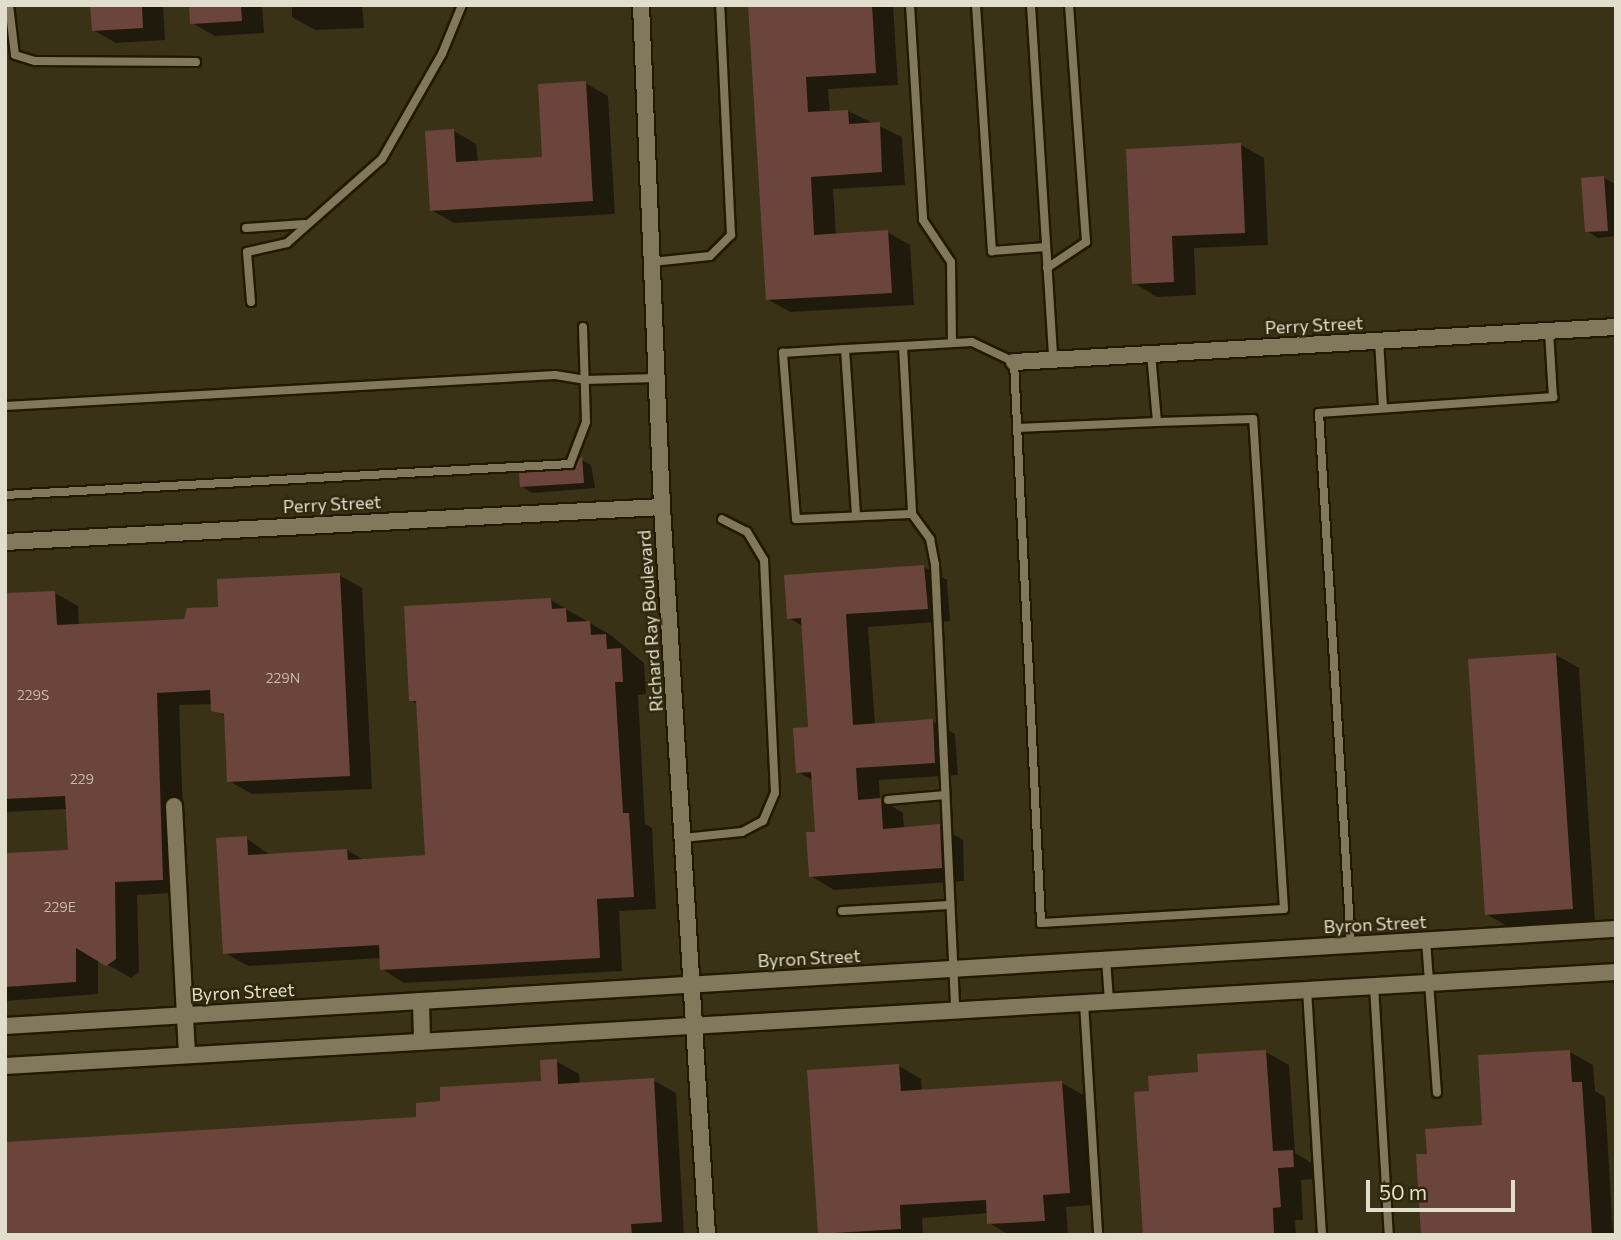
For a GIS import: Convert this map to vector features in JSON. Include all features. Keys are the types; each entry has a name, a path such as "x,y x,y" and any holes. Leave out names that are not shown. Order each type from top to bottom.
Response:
{"street":[{"name":"Richard Ray Boulevard","path":"642,5 662,507 707,1235"},
{"name":"Perry Street","path":"1014,362 1616,327"},
{"name":"Perry Street","path":"5,542 662,507"},
{"path":"174,806 187,1054"},
{"name":"Byron Street","path":"5,1026 1616,929"},
{"path":"5,1066 1616,972"},
{"path":"421,1001 422,1041"}],"lane":[{"path":"9,5 15,55 35,61 196,62"},
{"path":"251,302 247,252 288,243 305,224 382,159 442,54 461,5"},
{"path":"652,262 710,256 731,235 720,5"},
{"path":"910,5 923,220 951,262 953,343"},
{"path":"976,5 992,251 1046,247"},
{"path":"1031,5 1053,359"},
{"path":"1047,268 1086,242 1069,5"},
{"path":"246,228 305,224"},
{"path":"5,495 570,464 586,422 583,327"},
{"path":"1351,945 1319,412 1553,397 1549,331"},
{"path":"1379,341 1383,408"},
{"path":"912,514 796,519 783,353 972,342 1014,362 1017,428 1041,923 1284,909 1253,419 1017,428"},
{"path":"903,346 912,514 930,539 935,564 955,1010"},
{"path":"845,349 856,516"},
{"path":"1151,354 1157,422"},
{"path":"5,405 555,375 585,380 657,379"},
{"path":"683,838 742,832 763,821 775,793 764,560 747,532 722,519"},
{"path":"888,800 946,795"},
{"path":"842,911 950,905"},
{"path":"1426,940 1437,1093"},
{"path":"1106,959 1109,1001"},
{"path":"1374,986 1389,1235"},
{"path":"1307,990 1322,1235"},
{"path":"1084,1003 1098,1235"}],"building":[{"path":"90,5 142,5 143,28 92,31"},
{"path":"189,5 241,5 242,21 190,24"},
{"path":"748,5 872,5 876,73 806,77 808,112 848,110 849,124 880,122 882,172 811,177 814,235 888,230 892,293 766,300"},
{"path":"586,81 593,201 430,211 425,131 454,129 456,162 542,157 538,84"},
{"path":"1241,143 1245,233 1172,236 1174,282 1132,284 1126,149"},
{"path":"1604,176 1608,231 1585,232 1581,178"},
{"path":"582,456 584,483 520,487 519,473 571,470"},
{"path":"924,565 928,609 846,614 853,725 933,719 935,763 856,768 858,800 881,798 883,829 940,824 942,868 809,877 806,832 815,832 811,772 796,773 793,728 808,727 801,618 787,619 784,575"},
{"path":"340,573 350,776 227,782 224,714 211,711 210,690 157,693 163,880 115,882 116,959 106,966 76,948 76,982 5,987 5,853 68,850 65,796 5,799 5,593 55,591 57,625 184,619 187,608 218,607 217,579"},
{"path":"551,598 552,609 566,608 567,622 590,621 591,635 606,634 607,649 621,648 623,682 615,682 623,813 629,813 634,897 597,899 600,958 380,970 379,945 223,954 216,838 247,836 248,855 347,849 348,860 425,855 416,701 409,701 404,606"},
{"path":"1556,653 1573,909 1485,915 1468,659"},
{"path":"1266,1050 1273,1151 1293,1150 1294,1167 1278,1168 1281,1207 1273,1208 1274,1235 1143,1235 1134,1092 1149,1091 1148,1076 1198,1072 1197,1054"},
{"path":"1570,1050 1572,1082 1582,1082 1592,1235 1421,1235 1416,1154 1427,1154 1425,1129 1482,1125 1478,1055"},
{"path":"557,1059 558,1084 654,1078 662,1222 631,1224 632,1235 5,1235 5,1142 416,1117 416,1103 440,1101 440,1087 541,1081 540,1060"},
{"path":"899,1064 901,1091 1062,1081 1070,1193 1043,1195 1045,1221 987,1224 986,1200 900,1205 901,1229 818,1234 807,1070"}]}
